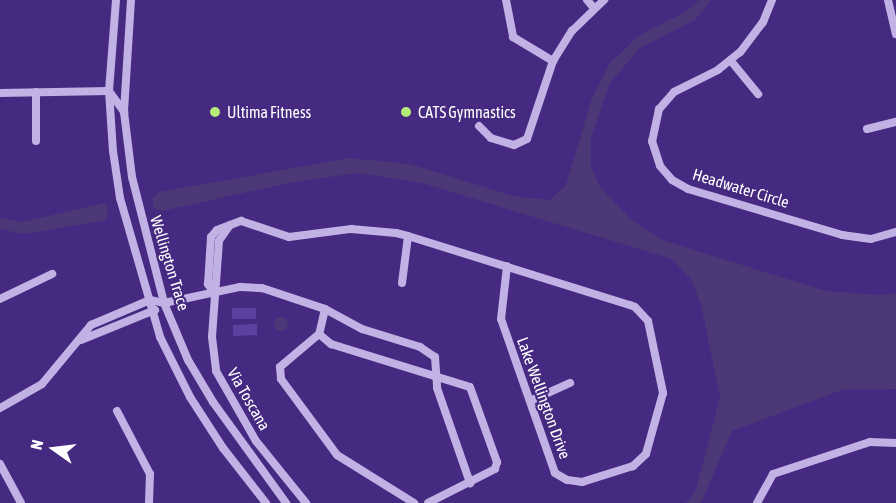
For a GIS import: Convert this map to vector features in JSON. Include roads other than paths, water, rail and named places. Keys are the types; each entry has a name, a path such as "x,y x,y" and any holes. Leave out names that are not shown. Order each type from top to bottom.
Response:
{"street":[{"name":"Wellington Trace","path":"116,0 109,91 120,198 160,337 190,397 223,448 266,503"},
{"name":"Wellington Trace","path":"131,0 124,112 132,177 164,303 188,360 213,402 286,503"},
{"path":"506,0 513,37 553,61"},
{"path":"586,0 594,8"},
{"path":"480,126 491,138 514,145 523,142 553,61 572,31 604,0"},
{"name":"Headwater Circle","path":"772,0 754,36 731,61 674,92 659,109 652,141 665,173 688,189 842,234 871,239 896,232"},
{"path":"888,0 896,34"},
{"path":"731,61 758,94"},
{"path":"0,93 109,91 124,112"},
{"path":"36,92 36,141"},
{"path":"867,129 896,122"},
{"name":"Lake Wellington Drive","path":"214,293 208,284 211,237 231,223 251,222 289,237 351,228 408,236 507,267 639,309 650,326 663,393 641,460 582,482 567,480 555,473 501,320 507,267"},
{"path":"402,283 408,236"},
{"path":"0,299 52,273"},
{"path":"0,408 42,384 91,325 150,300 164,303 256,287 325,309 362,329 428,351 435,357 440,398 470,483"},
{"name":"Via Toscana","path":"214,293 212,347 221,385 256,441 306,503"},
{"path":"76,343 97,331 153,312 164,303"},
{"path":"325,309 319,334 280,367 281,380 337,454 414,503"},
{"path":"319,334 331,344 438,375 470,387 496,462 490,474 428,503"},
{"path":"530,401 570,383"},
{"path":"117,411 148,469 152,485 149,503"},
{"path":"757,503 773,474 870,442 896,443"},
{"path":"0,464 21,503"}],"place":[{"name":"Ultima Fitness","path":"215,112"},
{"name":"CATS Gymnastics","path":"406,112"}]}
